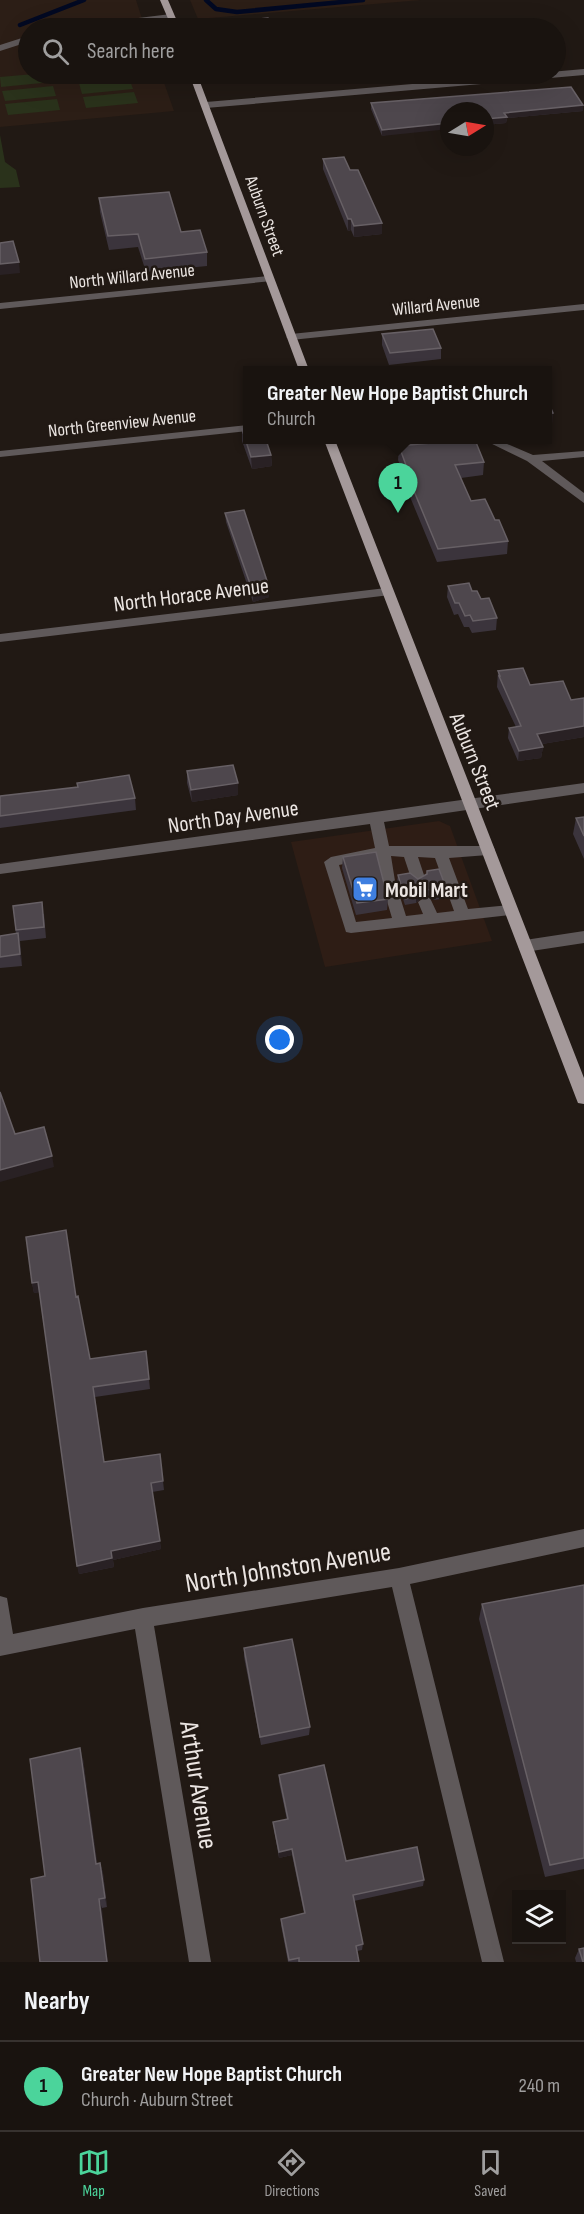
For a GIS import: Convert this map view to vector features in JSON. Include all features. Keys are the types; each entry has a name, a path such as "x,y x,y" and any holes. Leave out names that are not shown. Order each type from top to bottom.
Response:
{"main road":[{"path":"165,0 171,17"},
{"name":"Auburn Street","path":"197,84 268,279 302,366"},
{"name":"Auburn Street","path":"330,444 584,1098"}],"street":[{"path":"163,18 171,17"},
{"path":"0,48 18,42"},
{"path":"566,74 584,72"},
{"path":"206,105 447,84"},
{"name":"North Willard Avenue","path":"0,306 268,279"},
{"name":"Willard Avenue","path":"291,337 584,307"},
{"name":"North Greenview Avenue","path":"0,454 243,429"},
{"path":"499,444 531,459 584,499"},
{"path":"531,459 584,454"},
{"name":"North Horace Avenue","path":"0,638 386,592"},
{"name":"North Day Avenue","path":"0,869 472,806 584,788"},
{"path":"376,818 388,881 401,923"},
{"path":"488,850 440,853 383,851 331,862 351,928 511,910"},
{"path":"409,852 418,878"},
{"path":"440,853 463,915"},
{"path":"425,902 432,919"},
{"path":"525,946 584,937"},
{"name":"North Johnston Avenue","path":"2,1646 143,1618 399,1577 584,1538"},
{"path":"399,1577 493,1962"},
{"path":"0,1605 2,1646"},
{"name":"Arthur Avenue","path":"143,1618 200,1962"}],"shaded area":[{"path":"0,0 136,0 142,18 18,18 18,84 165,84 174,111 0,127"},
{"path":"190,0 421,0 210,18 198,18"},
{"path":"439,821 450,826 492,941 325,967 291,842"}],"green space":[{"path":"18,75 18,84 32,84 1,87 0,77"},
{"path":"79,84 131,84 133,89 82,94"},
{"path":"53,86 56,96 5,101 2,91"},
{"path":"134,92 138,103 86,108 83,97"},
{"path":"57,99 60,110 8,115 5,104"},
{"path":"0,135 5,162 16,170 20,187 0,188"}],"building":[{"path":"571,87 583,105 504,113 507,117 494,118 494,102 440,102 440,124 382,130 371,103"},
{"path":"344,157 350,170 358,170 382,223 354,226 351,219 348,219 323,159"},
{"path":"169,192 181,232 200,230 207,252 145,259 138,234 108,236 99,198"},
{"path":"13,241 19,262 0,264 0,243"},
{"path":"433,329 441,348 390,353 382,334"},
{"path":"247,444 267,444 271,455 251,457"},
{"path":"477,444 484,462 455,465 471,501 485,499 495,520 499,520 508,541 438,549 409,479 411,479 399,446"},
{"path":"244,510 269,587 253,592 225,513"},
{"path":"469,583 472,591 477,591 481,599 489,598 497,618 473,621 470,615 465,616 459,603 455,603 448,586"},
{"path":"523,668 530,685 563,681 571,700 584,698 584,726 537,734 543,747 519,751 509,728 521,726 498,671"},
{"path":"233,765 238,783 191,790 187,771"},
{"path":"129,775 135,798 0,816 0,796 78,787 77,783"},
{"path":"584,817 584,836 576,818"},
{"name":"Mobil Mart","path":"376,852 388,899 357,903 343,857"},
{"path":"439,869 448,893 434,894 431,890 426,889 416,897 405,899 398,875 410,873 418,879 427,874 427,871"},
{"path":"42,902 44,927 16,930 13,906"},
{"path":"18,933 20,954 0,957 0,936"},
{"path":"0,1092 15,1134 44,1127 52,1156 0,1170"},
{"path":"66,1230 76,1297 78,1296 90,1359 146,1351 149,1379 93,1387 104,1462 160,1454 163,1481 151,1483 160,1541 111,1551 112,1558 77,1566 38,1282 32,1283 26,1237"},
{"path":"584,1585 584,1858 550,1865 482,1604"},
{"path":"292,1639 310,1727 260,1737 244,1648"},
{"path":"80,1748 96,1864 100,1863 105,1898 99,1899 107,1962 40,1962 31,1879 45,1876 30,1759"},
{"path":"324,1765 346,1861 417,1847 424,1880 353,1895 363,1944 356,1946 359,1962 299,1962 299,1958 289,1960 281,1919 305,1913 292,1849 279,1852 273,1822 288,1819 279,1775"},
{"path":"584,1948 584,1962 583,1962 579,1949"}],"waterway":[{"path":"38,18 84,0"},
{"path":"206,0 216,9 237,12 363,0"}],"place":[{"name":"Greater New Hope Baptist Church","path":"398,513"},
{"name":"Mobil Mart","path":"365,889"}]}
